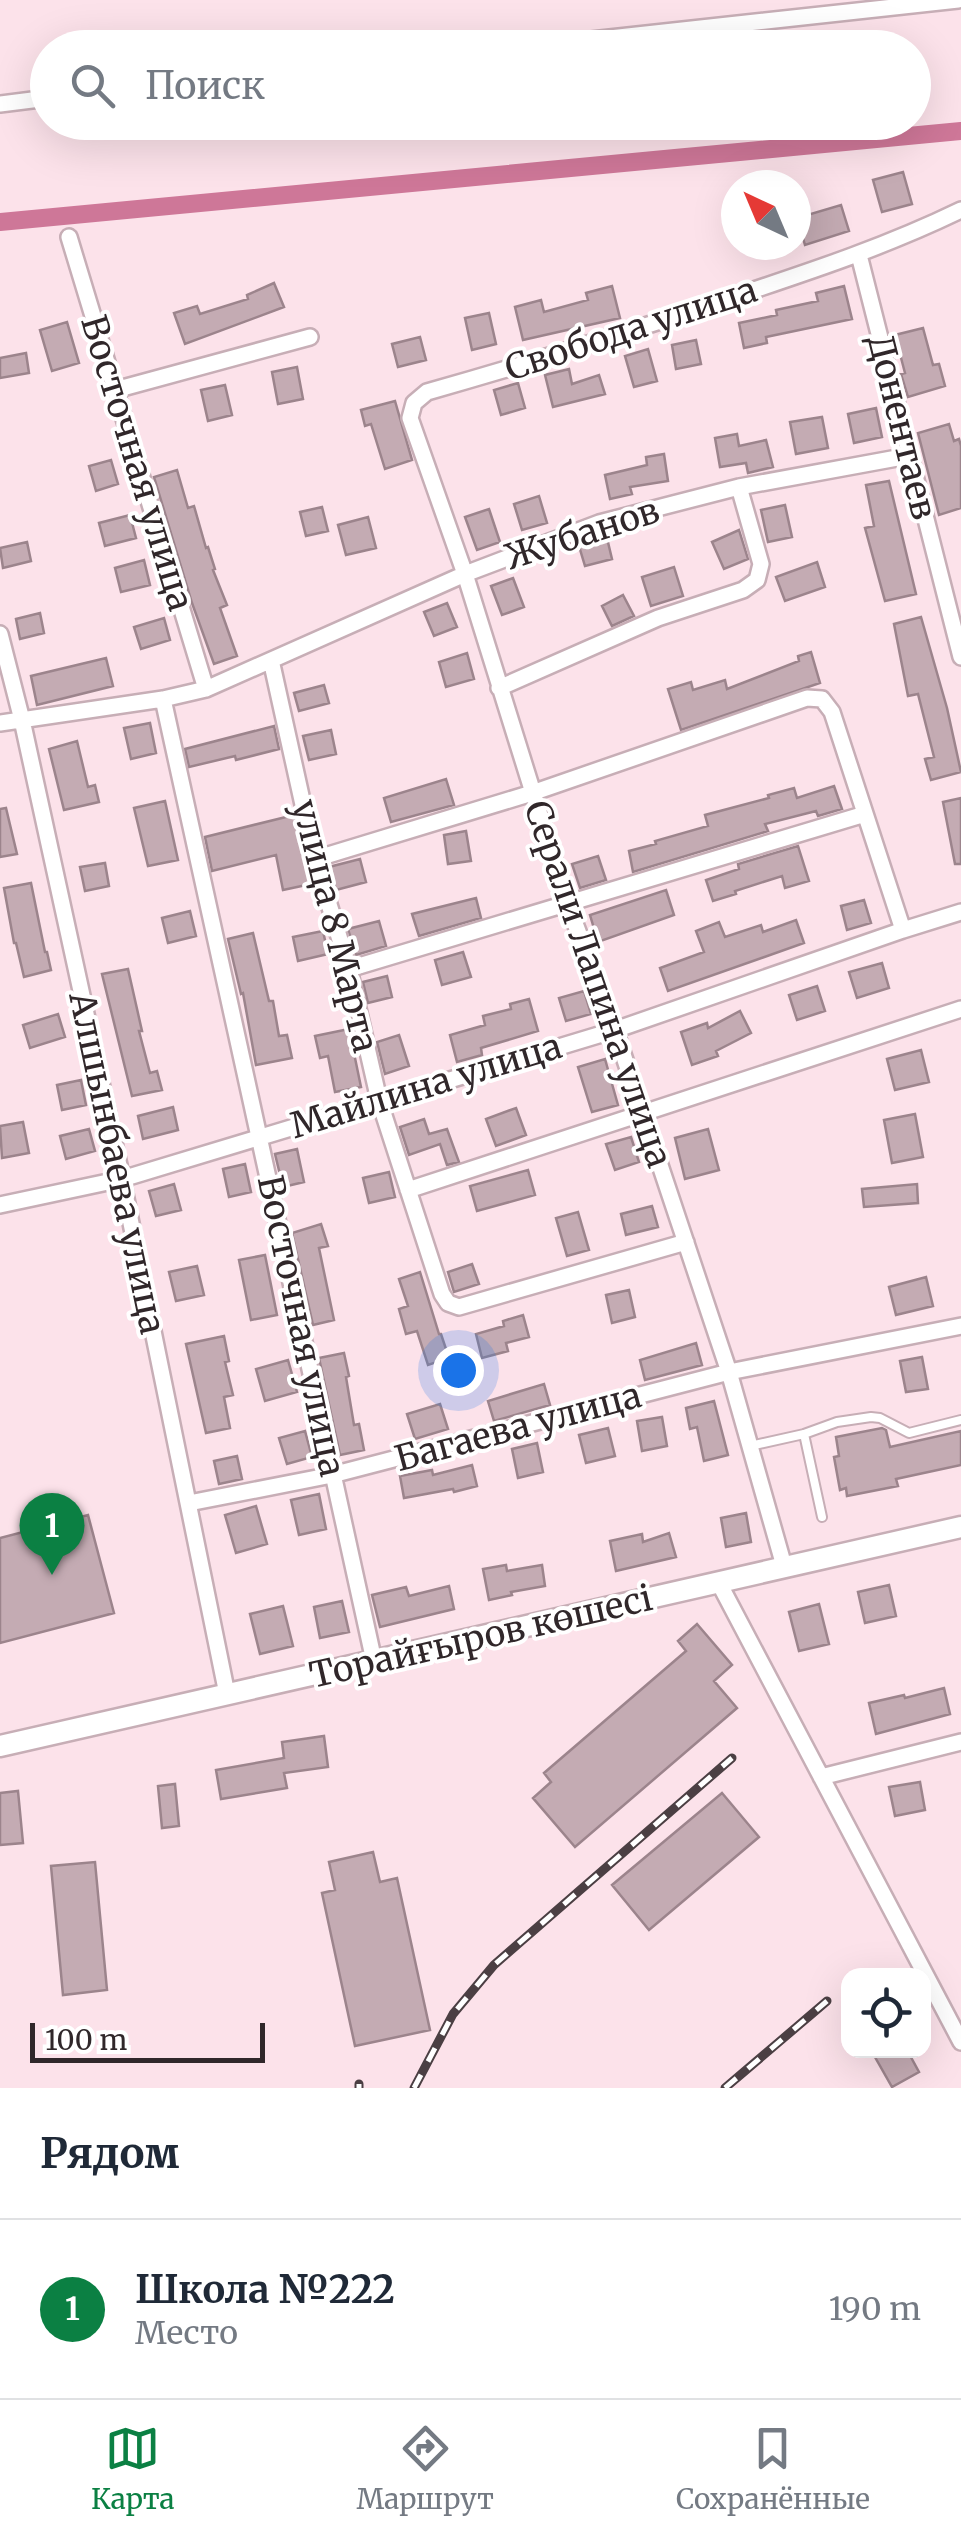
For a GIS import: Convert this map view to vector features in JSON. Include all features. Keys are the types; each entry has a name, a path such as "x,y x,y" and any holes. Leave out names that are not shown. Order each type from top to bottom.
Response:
{"street":[{"path":"683,30 958,0"},
{"path":"0,104 30,100"},
{"name":"Свобода улица","path":"414,404 427,392 587,346 858,255 961,210"},
{"name":"Восточная улица","path":"68,237 206,689"},
{"name":"Донентаев","path":"858,255 908,456 957,626 961,657"},
{"path":"115,390 310,337"},
{"name":"Серали Лапина улица","path":"414,404 410,418 465,574 568,902 729,1372 784,1566"},
{"name":"Жубанов","path":"0,724 206,689 465,574 599,523 739,487 908,456"},
{"path":"499,688 658,618 744,590 757,580 761,564 739,487"},
{"name":"Алшынбаева улица","path":"0,634 122,1179 228,1694"},
{"name":"улица 8 Марта","path":"271,660 315,859 349,969 379,1100 448,1303 460,1307 686,1242"},
{"path":"315,859 532,793 807,698 822,699 832,712 903,930"},
{"name":"Восточная улица","path":"162,699 374,1661"},
{"path":"349,969 865,814"},
{"name":"Майлина улица","path":"1,1199 122,1179 615,1030 961,912"},
{"path":"408,1190 961,1009"},
{"name":"Багаева улица","path":"189,1503 332,1475 729,1372 961,1326"},
{"name":"Торайғыров көшесі","path":"0,1746 961,1526"},
{"path":"718,1582 961,2042"},
{"path":"822,1778 961,1742"}],"lane":[{"path":"750,1446 837,1422 871,1417 908,1433 961,1420"},
{"path":"804,1434 822,1517"}],"building":[{"path":"903,172 912,204 882,212 873,180"},
{"path":"841,205 849,231 811,243 811,214"},
{"path":"274,283 284,307 185,344 174,313 197,306 200,314 248,299 247,295"},
{"path":"612,286 620,318 523,340 515,307 541,300 544,312 588,300 586,293"},
{"path":"844,286 852,319 766,337 767,343 744,348 739,323 818,301 816,293"},
{"path":"489,313 496,344 472,350 465,318"},
{"path":"67,322 79,363 52,371 40,330"},
{"path":"923,328 933,365 939,364 945,386 908,397 895,335"},
{"path":"420,337 426,360 398,367 392,344"},
{"path":"696,340 701,364 676,369 672,345"},
{"path":"648,349 657,381 634,387 625,356"},
{"path":"26,353 29,373 0,378 0,358"},
{"path":"297,367 303,399 278,404 272,372"},
{"path":"569,369 572,384 599,375 605,394 553,407 545,375"},
{"path":"518,383 525,408 501,415 494,390"},
{"path":"225,385 232,415 208,421 201,390"},
{"path":"395,401 412,460 385,469 371,424 365,426 361,410"},
{"path":"876,408 882,437 854,443 848,414"},
{"path":"822,417 828,448 796,454 790,422"},
{"path":"949,424 954,441 959,439 961,446 961,508 939,515 918,433"},
{"path":"737,434 739,446 766,440 773,467 748,473 746,463 720,467 715,438"},
{"path":"664,454 668,481 630,487 632,494 610,499 605,475 647,465 646,457"},
{"path":"111,460 118,484 96,491 89,466"},
{"path":"177,470 188,508 194,506 227,605 220,608 237,656 214,664 154,477"},
{"path":"889,481 916,594 885,601 865,528 874,526 866,485"},
{"path":"539,496 547,523 522,530 514,504"},
{"path":"785,505 792,537 768,542 761,510"},
{"path":"322,507 328,531 306,536 300,512"},
{"path":"489,509 500,542 477,550 465,517"},
{"path":"130,515 136,538 105,546 99,523"},
{"path":"368,517 376,548 346,555 338,525"},
{"path":"739,530 748,559 724,569 712,542"},
{"path":"607,538 612,559 585,566 579,546"},
{"path":"27,542 31,561 3,568 0,548"},
{"path":"144,560 150,585 121,592 115,568"},
{"path":"817,562 825,587 785,601 776,577"},
{"path":"674,567 683,596 651,606 642,577"},
{"path":"513,578 524,607 502,615 491,586"},
{"path":"623,595 634,616 612,626 602,606"},
{"path":"447,603 457,627 434,636 424,612"},
{"path":"40,613 44,633 20,639 16,619"},
{"path":"921,617 961,772 931,780 925,759 934,757 918,694 908,696 894,624"},
{"path":"164,618 170,640 141,649 134,627"},
{"path":"811,652 820,683 681,730 668,689 691,682 693,690 725,680 727,689 799,661 798,656"},
{"path":"467,653 474,679 446,687 439,662"},
{"path":"106,658 113,686 37,705 31,676"},
{"path":"324,685 329,703 299,711 294,693"},
{"path":"150,723 156,753 131,759 124,728"},
{"path":"274,726 279,749 189,767 185,749"},
{"path":"331,730 336,754 309,760 303,736"},
{"path":"77,741 88,787 95,785 99,802 64,810 49,749"},
{"path":"446,779 454,805 391,822 384,798"},
{"path":"834,786 842,809 818,816 816,811 765,824 768,831 633,872 629,851 708,826 705,815 794,788 797,798"},
{"path":"961,798 961,864 955,864 943,802"},
{"path":"165,801 178,860 148,866 134,808"},
{"path":"6,808 17,854 0,857 0,809"},
{"path":"294,815 311,884 283,890 276,855 212,871 205,837"},
{"path":"466,831 471,861 448,864 444,835"},
{"path":"798,846 809,881 785,888 782,876 713,901 706,880 739,869 738,864"},
{"path":"598,856 606,880 580,888 572,864"},
{"path":"360,859 366,882 336,890 329,867"},
{"path":"105,863 109,886 85,891 80,867"},
{"path":"31,883 51,970 24,977 4,888"},
{"path":"666,890 674,915 598,942 590,915"},
{"path":"476,898 481,918 419,936 412,914"},
{"path":"864,900 871,923 847,930 841,906"},
{"path":"190,911 196,936 168,943 162,918"},
{"path":"796,920 804,943 668,991 660,968 704,952 696,931 719,922 725,937 761,925 763,932"},
{"path":"379,921 386,946 356,955 348,929"},
{"path":"323,931 328,954 298,961 293,937"},
{"path":"253,933 279,1036 287,1035 292,1058 256,1065 228,939"},
{"path":"463,952 471,977 442,985 435,960"},
{"path":"882,963 889,988 857,998 849,972"},
{"path":"128,969 150,1073 157,1071 162,1090 132,1096 102,974"},
{"path":"387,976 392,997 368,1003 363,982"},
{"path":"817,986 825,1011 797,1020 789,995"},
{"path":"584,991 591,1014 566,1021 559,998"},
{"path":"529,999 538,1031 481,1048 482,1055 457,1062 450,1035 485,1025 483,1016 511,1009 510,1004"},
{"path":"740,1011 751,1033 716,1051 718,1056 692,1065 681,1032 707,1023 708,1028"},
{"path":"58,1014 65,1037 30,1048 23,1025"},
{"path":"349,1029 361,1087 335,1092 328,1056 320,1058 315,1036"},
{"path":"399,1035 409,1066 385,1074 377,1042"},
{"path":"921,1050 929,1082 895,1090 887,1059"},
{"path":"605,1059 618,1105 592,1112 578,1067"},
{"path":"81,1080 86,1105 62,1110 57,1085"},
{"path":"173,1107 178,1130 143,1139 138,1116"},
{"path":"516,1108 526,1135 496,1146 486,1119"},
{"path":"915,1114 923,1157 892,1163 884,1120"},
{"path":"424,1119 429,1134 447,1129 459,1162 447,1165 440,1144 409,1155 400,1127"},
{"path":"23,1122 29,1153 2,1158 0,1126"},
{"path":"89,1129 95,1151 66,1159 60,1136"},
{"path":"708,1129 719,1170 685,1179 675,1138"},
{"path":"631,1137 639,1162 615,1170 606,1144"},
{"path":"297,1149 304,1182 283,1187 275,1154"},
{"path":"245,1164 251,1192 229,1197 223,1169"},
{"path":"528,1170 535,1195 477,1211 470,1186"},
{"path":"389,1172 395,1197 369,1203 363,1178"},
{"path":"174,1184 181,1210 156,1216 149,1191"},
{"path":"917,1184 918,1203 864,1207 862,1189"},
{"path":"652,1206 658,1227 626,1235 621,1214"},
{"path":"578,1212 589,1250 567,1256 556,1218"},
{"path":"321,1224 328,1246 319,1248 334,1320 313,1325 292,1233"},
{"path":"265,1255 277,1315 251,1320 239,1260"},
{"path":"472,1264 479,1284 454,1292 448,1272"},
{"path":"197,1266 204,1295 176,1301 169,1272"},
{"path":"420,1272 449,1358 428,1365 417,1331 406,1334 399,1309 408,1306 399,1279"},
{"path":"926,1277 933,1306 896,1315 889,1287"},
{"path":"629,1290 635,1317 612,1323 606,1295"},
{"path":"523,1315 529,1337 506,1343 508,1351 482,1358 476,1334 504,1326 503,1321"},
{"path":"224,1336 233,1395 224,1397 230,1428 206,1433 186,1344"},
{"path":"696,1343 702,1365 645,1380 640,1360"},
{"path":"344,1353 354,1425 359,1424 364,1450 340,1455 319,1358"},
{"path":"922,1357 928,1389 906,1392 900,1361"},
{"path":"288,1360 297,1392 265,1401 256,1369"},
{"path":"544,1384 550,1405 494,1421 488,1401"},
{"path":"714,1401 728,1455 704,1461 697,1427 690,1429 686,1408"},
{"path":"440,1404 448,1429 415,1439 407,1414"},
{"path":"662,1417 667,1446 642,1451 637,1421"},
{"path":"608,1428 615,1456 586,1463 579,1435"},
{"path":"882,1428 890,1447 961,1431 961,1465 896,1479 898,1486 847,1496 846,1488 840,1490 834,1457 839,1456 836,1437"},
{"path":"305,1431 312,1457 287,1464 279,1438"},
{"path":"537,1443 543,1472 518,1478 512,1449"},
{"path":"237,1456 242,1479 219,1484 214,1461"},
{"path":"472,1465 477,1486 404,1498 400,1476 432,1470 433,1475"},
{"path":"319,1494 326,1529 299,1535 291,1500"},
{"path":"256,1506 267,1544 236,1553 225,1515"},
{"path":"746,1513 751,1542 726,1547 721,1518"},
{"path":"88,1515 114,1613 0,1643 0,1538"},
{"path":"669,1533 676,1557 616,1571 610,1541 642,1534 643,1542"},
{"path":"506,1565 507,1571 542,1565 545,1586 489,1600 483,1569"},
{"path":"889,1585 896,1616 865,1623 858,1592"},
{"path":"449,1586 454,1609 380,1627 372,1595 406,1587 409,1596"},
{"path":"342,1601 349,1632 320,1638 314,1607"},
{"path":"819,1604 829,1644 799,1651 789,1612"},
{"path":"283,1606 293,1646 260,1654 250,1614"},
{"path":"697,1624 732,1665 714,1681 737,1708 575,1847 533,1798 551,1782 544,1773 686,1651 678,1641"},
{"path":"944,1688 950,1714 876,1734 869,1703"},
{"path":"324,1736 328,1767 284,1773 287,1788 221,1799 216,1770 284,1758 282,1742"},
{"path":"920,1782 925,1810 895,1816 889,1787"},
{"path":"175,1784 179,1826 162,1828 158,1786"},
{"path":"18,1791 23,1843 0,1845 0,1793"},
{"path":"722,1793 759,1837 649,1930 612,1885"},
{"path":"373,1852 380,1882 397,1878 430,2030 355,2046 322,1893 335,1890 329,1862"},
{"path":"95,1862 107,1990 63,1995 51,1866"},
{"path":"876,2058 911,2058 919,2072 892,2087"}],"waterway":[{"path":"931,134 961,131"},
{"path":"0,222 866,140"}],"railway":[{"path":"414,2088 453,2014 494,1965 732,1758"},
{"path":"725,2088 827,2001"}],"place":[{"name":"Школа №222","path":"52,1575"}]}
